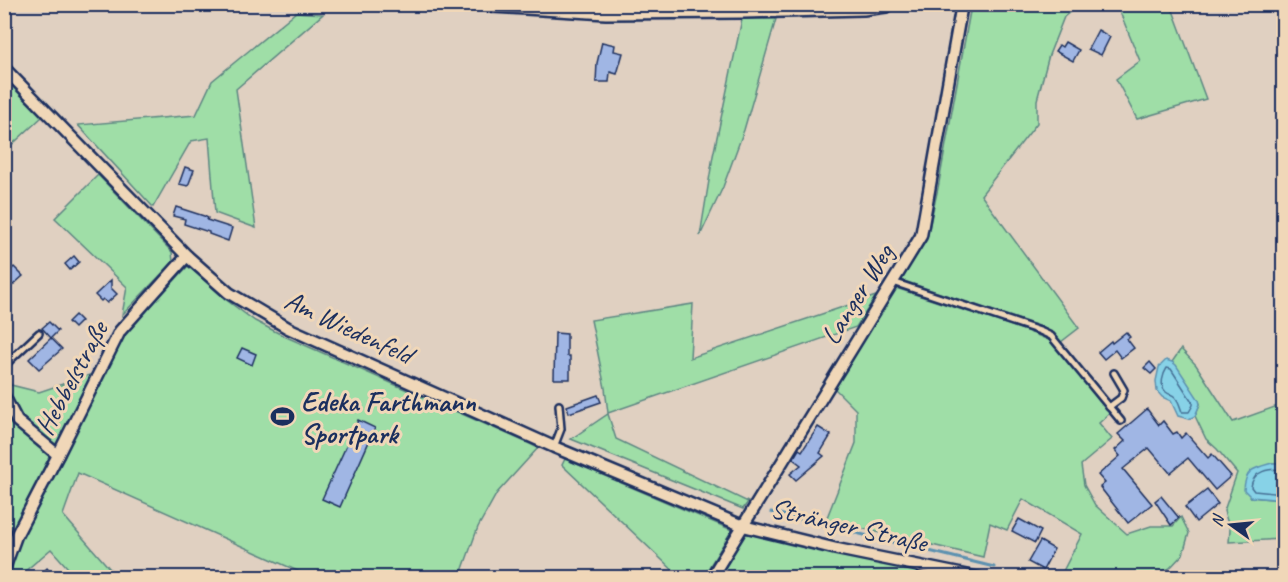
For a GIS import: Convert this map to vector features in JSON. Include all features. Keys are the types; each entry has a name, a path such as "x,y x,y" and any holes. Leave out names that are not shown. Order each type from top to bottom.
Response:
{"main road":[{"path":"492,4 606,11 743,10 863,7 886,4"}],"street":[{"name":"Langer Weg","path":"711,578 921,236 962,4"},
{"name":"Am Wiedenfeld","path":"4,68 229,293 288,328 554,447 743,526"},
{"name":"Hebbelstraße","path":"4,569 16,536 120,331 189,254"},
{"path":"4,396 17,421 58,455"},
{"name":"Stränger Straße","path":"743,526 837,549 979,578"}],"lane":[{"path":"893,282 1051,336 1121,421"},
{"path":"4,366 39,333"},
{"path":"1109,407 1121,398 1124,390 1114,373"},
{"path":"554,447 561,429 559,405"}],"green space":[{"path":"991,4 1078,5 1064,17 1049,55 1037,100 1037,123 981,195 1079,328 1061,342 1054,334 1042,327 901,280 928,233 971,6"},
{"path":"1117,5 1171,5 1206,99 1137,119 1116,79 1140,61"},
{"path":"296,12 323,14 236,89 256,228 215,213 209,138 191,141 153,207 78,125 196,115 212,81"},
{"path":"742,19 776,19 744,130 723,187 700,236 713,156"},
{"path":"5,79 42,117 5,151"},
{"path":"98,175 172,252 173,262 122,315 127,287 55,218"},
{"name":"Edeka Farthmann Sportpark","path":"188,266 225,299 255,321 284,336 538,448 497,493 478,527 460,577 311,577 78,473 63,515 117,577 76,577 51,549 23,573 22,577 7,577 21,537 5,530 5,511 10,510 4,477 4,369 11,385 39,392 92,374 100,382 125,334"},
{"path":"896,288 1051,341 1110,413 1099,423 1112,439 1081,465 1084,485 1095,505 1127,534 1151,526 1173,526 1181,517 1189,533 1183,554 1170,568 1152,577 1060,577 1082,534 1023,499 1007,530 990,523 983,557 826,520 856,443 856,410 834,388"},
{"path":"876,296 856,327 608,413 591,320 693,304 690,358"},
{"path":"1181,349 1196,365 1233,422 1283,404 1283,463 1272,463 1251,497 1283,500 1283,539 1229,542 1230,530 1224,511 1237,473 1206,439 1195,416 1199,401 1172,362"},
{"path":"608,414 616,439 748,502 743,509 571,439"},
{"path":"565,459 732,530 703,577 680,577 562,465"},
{"path":"745,533 839,555 950,577 717,578"}],"water":[{"path":"1166,360 1176,365 1199,400 1200,404 1195,416 1189,419 1178,416 1171,401 1162,397 1157,391 1156,381 1159,367"},
{"path":"1272,463 1283,463 1283,500 1251,497 1244,490 1246,478 1255,468"}],"building":[{"path":"1098,30 1110,37 1101,55 1088,49"},
{"path":"602,42 615,45 614,51 623,53 617,74 610,72 609,82 596,82 597,63"},
{"path":"1065,42 1079,50 1073,61 1055,51"},
{"path":"185,167 194,170 188,186 179,184"},
{"path":"176,207 232,228 228,241 184,224 185,219 173,216"},
{"path":"74,256 79,262 70,270 65,264"},
{"path":"14,267 23,276 4,293 4,276"},
{"path":"111,280 111,288 117,294 107,303 95,295"},
{"path":"75,315 81,321 74,328 68,322"},
{"path":"49,322 58,331 51,338 42,328"},
{"path":"1126,332 1130,337 1127,339 1134,348 1121,358 1115,350 1104,359 1098,352"},
{"path":"555,333 567,334 570,379 554,379"},
{"path":"51,338 62,349 39,369 29,359"},
{"path":"242,348 256,354 252,365 237,358"},
{"path":"1150,362 1156,369 1151,374 1144,368"},
{"path":"598,395 601,402 569,413 567,406"},
{"path":"1147,409 1159,425 1163,421 1173,434 1177,432 1181,438 1186,433 1208,458 1212,454 1231,476 1215,490 1188,458 1170,473 1149,448 1123,469 1152,504 1128,523 1100,487 1105,483 1098,475 1120,456 1115,450 1125,441 1118,434"},
{"path":"358,420 375,428 340,507 322,499"},
{"path":"818,427 831,435 820,453 824,456 796,480 790,474 801,465 793,459 799,449 802,451"},
{"path":"1207,490 1218,504 1196,522 1185,507"},
{"path":"1161,496 1179,518 1171,525 1155,501"},
{"path":"1019,519 1041,531 1035,543 1012,531"},
{"path":"1040,541 1054,549 1043,570 1028,562"},
{"path":"47,568 55,578 37,578"}],"waterway":[{"path":"771,512 994,567"}],"place":[{"name":"Edeka Farthmann Sportpark","path":"283,417"}]}
